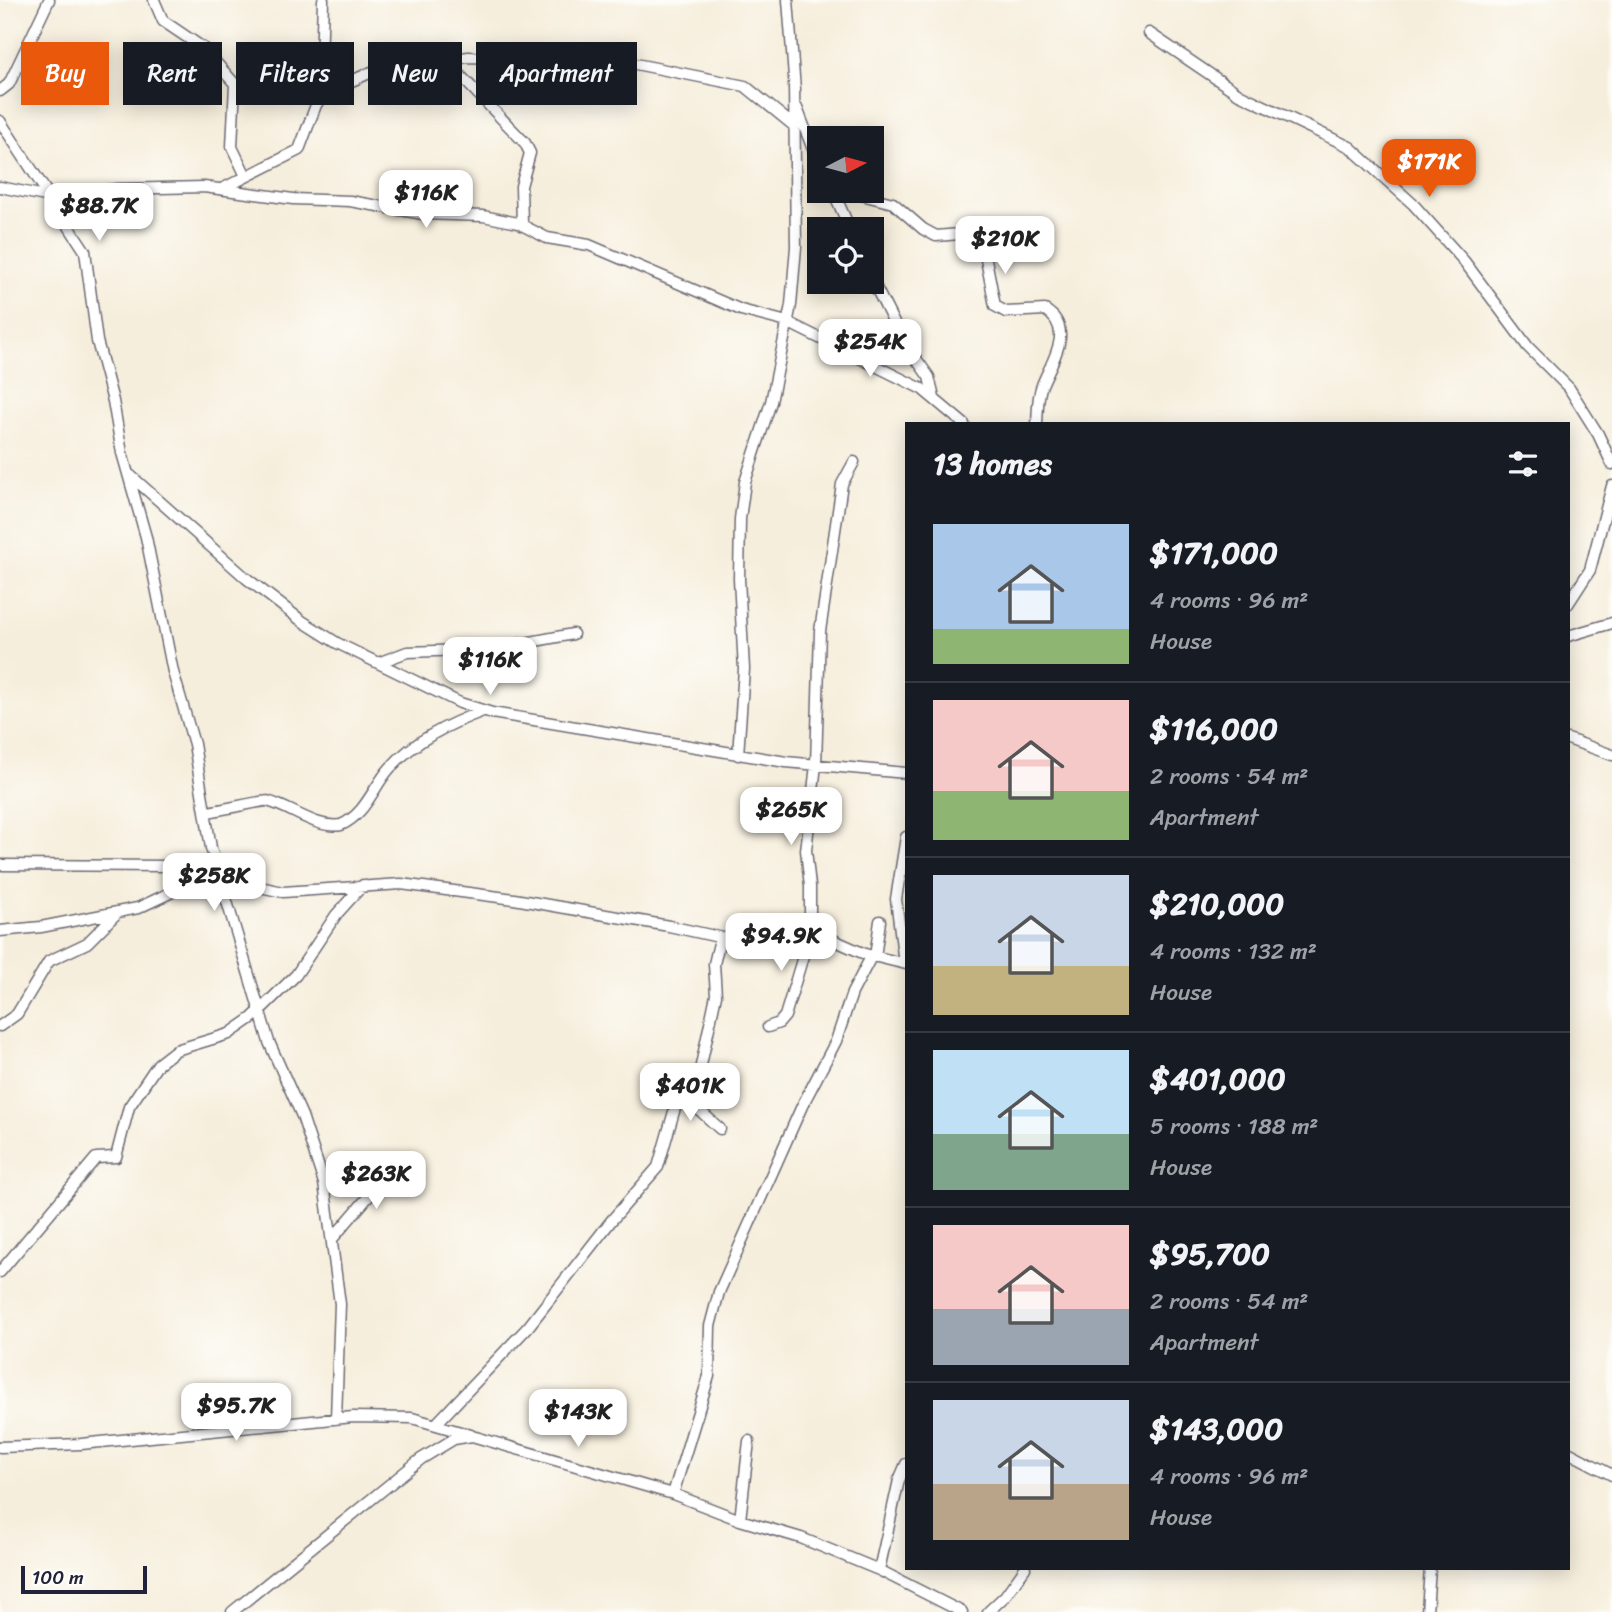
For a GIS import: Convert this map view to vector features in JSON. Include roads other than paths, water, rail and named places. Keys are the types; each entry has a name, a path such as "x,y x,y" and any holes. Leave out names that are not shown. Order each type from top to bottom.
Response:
{"street":[{"path":"0,91 9,84 48,0"},
{"path":"154,0 163,21 203,48 235,84 232,147 246,176"},
{"path":"322,42 323,0"},
{"path":"788,0 798,113 807,135"},
{"path":"1149,33 1240,94 1350,147 1413,204 1464,261 1528,347 1569,388 1598,434 1612,464"},
{"path":"462,60 577,55 676,70 745,86 793,125"},
{"path":"462,77 526,144 530,153 521,186 522,224"},
{"path":"738,755 744,660 739,579 742,499 771,402 787,323 796,247 794,84"},
{"path":"221,189 273,161 294,155 307,134 317,105"},
{"path":"0,121 85,251 97,341 146,537 173,672 194,744 214,879 248,965 259,1011 317,1156 333,1238 340,1333 336,1419"},
{"path":"0,187 50,197 117,189 221,189 293,199 350,201 450,217 483,216 522,224 547,238 589,245 741,310 787,323 884,368 934,398 962,422"},
{"path":"884,202 900,206 930,234 942,237 972,233 978,238 985,254 995,306 1010,313 1045,310 1055,318 1060,343 1040,388 1037,422"},
{"path":"879,294 902,339 929,377 934,398"},
{"path":"768,1027 779,1023 785,1016 810,933 810,886 806,850 816,765 820,631 842,484 854,462"},
{"path":"130,475 189,530 278,605 337,643 483,711 738,755 905,773"},
{"path":"1570,601 1590,570 1612,486"},
{"path":"1570,635 1612,623"},
{"path":"378,663 407,652 492,649 573,634"},
{"path":"206,812 227,810 266,800 323,823 341,825 361,811 389,769 404,754 446,726 483,711"},
{"path":"1570,740 1612,755"},
{"path":"0,865 170,866 193,870 214,879 283,892 364,885 426,886 669,926 720,939 750,942 810,933 831,937 874,956 905,964 896,898 905,842"},
{"path":"0,930 41,928 138,908 187,885 214,879"},
{"path":"0,1272 96,1158 116,1157 129,1107 158,1064 176,1050 229,1034 259,1011 296,975 337,915 364,885"},
{"path":"0,1026 17,1014 49,961 86,943 119,912"},
{"path":"673,1494 709,1376 710,1326 723,1282 802,1106 836,1041 852,993 874,956 880,921"},
{"path":"436,1424 528,1327 611,1221 653,1175 665,1149 675,1108 700,1070 716,995 714,964 720,939"},
{"path":"684,1094 720,1129"},
{"path":"333,1238 398,1162"},
{"path":"0,1447 81,1444 336,1419 398,1417 436,1424 673,1494 740,1520 801,1538 879,1570 962,1612"},
{"path":"232,1612 421,1459 454,1439 472,1436"},
{"path":"740,1520 749,1440"},
{"path":"1570,1453 1612,1475"},
{"path":"879,1570 899,1480 905,1466"},
{"path":"988,1612 1005,1597 1024,1570"},
{"path":"1427,1612 1430,1570"}]}
